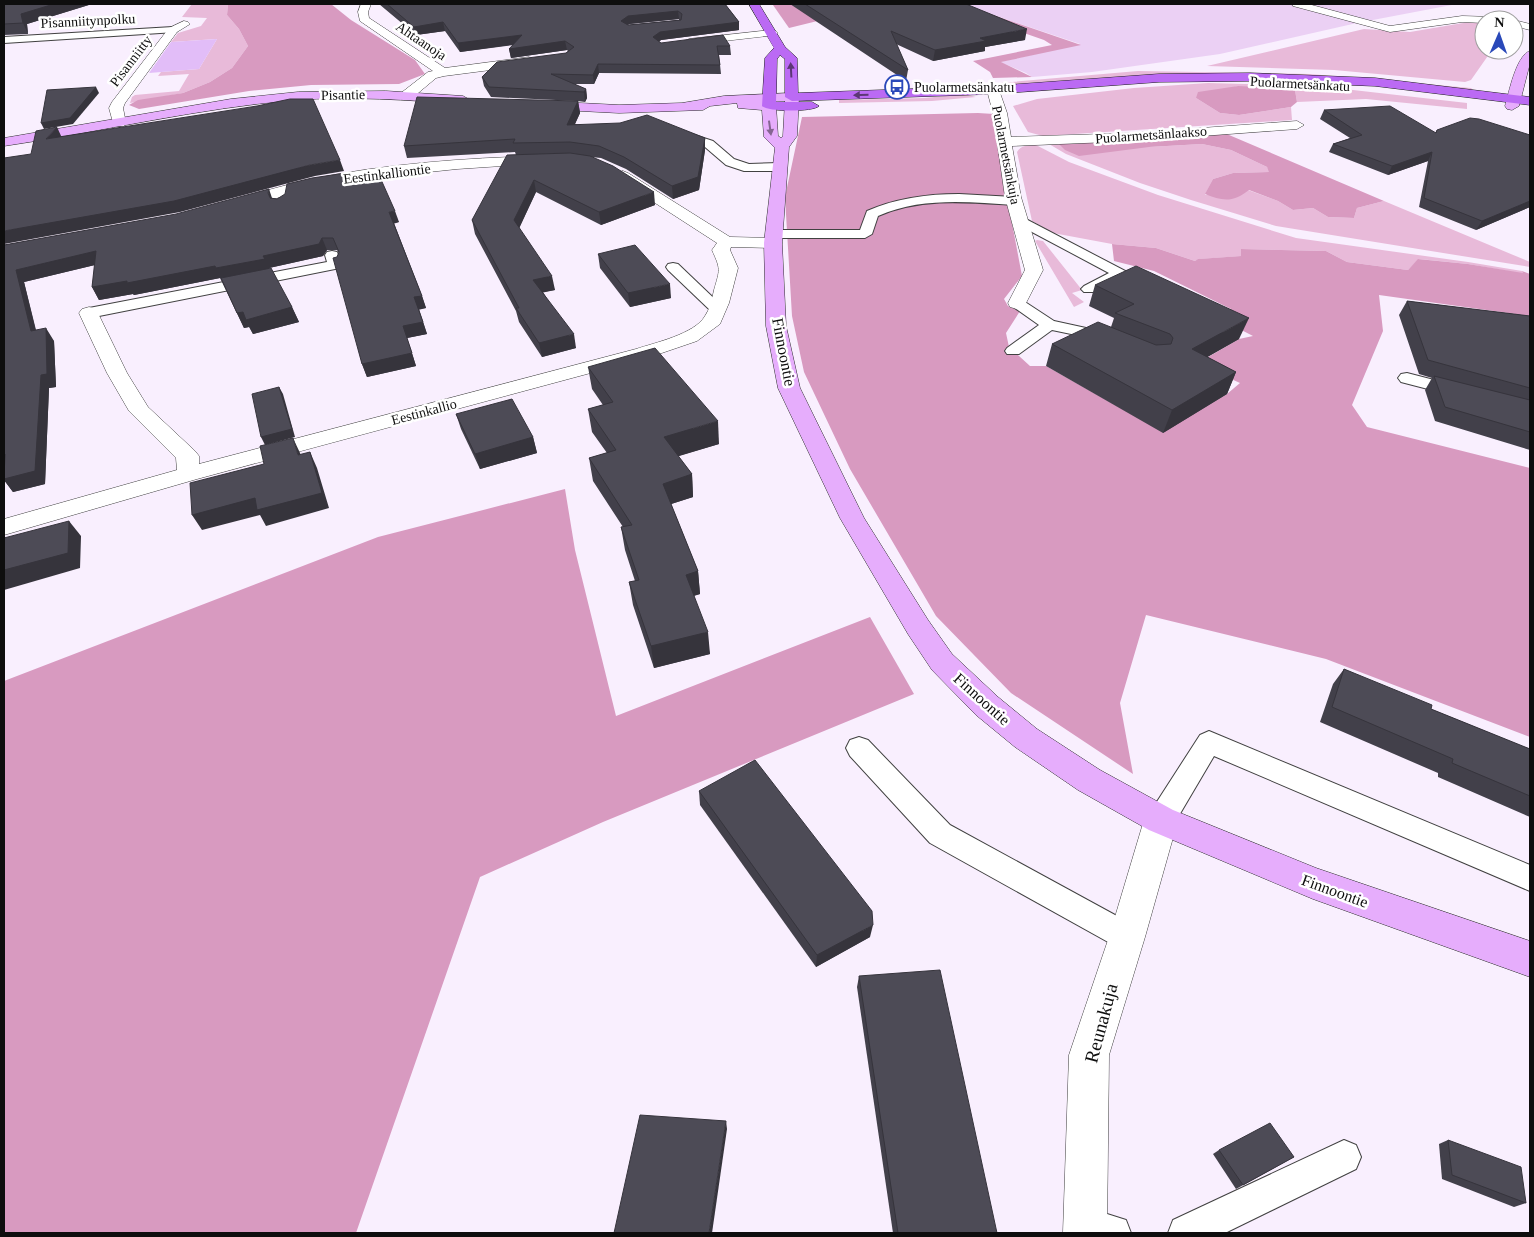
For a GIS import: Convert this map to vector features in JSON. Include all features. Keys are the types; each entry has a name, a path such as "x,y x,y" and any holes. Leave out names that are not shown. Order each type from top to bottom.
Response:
{"main road":[{"name":"Finnoontie","path":"754,4 780,49 791,58 792,101"},
{"path":"769,102 771,58 780,49"},
{"name":"Puolarmetsänkatu","path":"769,102 902,104 1159,78 1280,77 1385,83 1512,102 1530,109"},
{"path":"1512,102 1530,102"}],"street":[{"name":"Ahtaanoja","path":"366,4 363,12 364,18 390,38 443,72"},
{"path":"1297,4 1390,29 1462,19 1474,19"},
{"name":"Pisanniitty","path":"119,123 116,108 119,102 178,27"},
{"path":"678,44 772,33"},
{"path":"1512,102 1524,63 1530,55"},
{"path":"443,72 543,59"},
{"name":"Ahtaanoja","path":"406,96 432,75 443,72"},
{"name":"Pisantie","path":"4,142 231,103 289,97 362,94 473,101"},
{"name":"Puolarmetsänkuja","path":"995,95 1006,142 1014,200 1034,270 1018,303"},
{"name":"Finnoontie","path":"792,101 790,136 780,157 773,238 776,326 789,388 852,518 918,627 942,662 987,706 1020,733 1089,780 1161,820 1313,884 1530,959"},
{"path":"529,105 619,108 769,102 771,137 780,157"},
{"name":"Puolarmetsänlaakso","path":"1006,142 1297,125"},
{"name":"Eestinkalliontie","path":"218,208 282,198 315,183 368,175 512,161 552,160"},
{"path":"612,170 726,242 773,238"},
{"name":"Eestinkallio","path":"4,527 190,474 643,353 677,342 702,329 713,320 729,268 721,250 726,242"},
{"path":"89,313 117,373 140,411 187,456 190,474"},
{"name":"Reunakuja","path":"1094,1231 1089,1055 1127,937 1161,820"}],"lane":[{"name":"Pisanniitynpolku","path":"4,40 178,27"},
{"path":"663,127 709,144 730,162 748,168 780,157"},
{"path":"773,238 865,234 872,214 882,208 910,201 962,198 1014,200"},
{"path":"1020,220 1118,274 1161,295"},
{"path":"89,313 336,265 332,255"},
{"path":"673,267 717,309"},
{"path":"1089,289 1118,274"},
{"path":"1018,303 1049,324 1080,331 1122,347"},
{"path":"1013,351 1049,324"},
{"path":"1407,378 1476,397"},
{"path":"1161,820 1209,742 1530,878"},
{"path":"859,748 940,834 1127,937"},
{"path":"1186,1233 1344,1157"}],"shaded area":[{"path":"192,4 228,4 227,15 239,29 248,46 232,68 210,82 183,93 130,103 135,95 179,91 189,74 158,76 161,72 199,69 217,39 171,42 178,33 201,26 207,18 182,17"},
{"path":"228,4 331,4 351,20 415,60 425,74 399,84 311,85 249,91 139,109 129,105 138,100 183,93 210,82 232,68 248,46 239,29 227,15"},
{"path":"808,4 858,11 789,28 773,5"},
{"path":"961,4 1457,4 1357,23 1220,54 1092,72 1032,77 1000,62 1080,44"},
{"path":"961,4 1081,45 1001,62 1032,77 993,78 990,72 973,61 1052,45 1044,40 987,20"},
{"path":"1474,22 1474,60 1485,60 1471,80 1465,82 1334,70 1207,66 1364,29 1410,32"},
{"path":"1138,71 1310,74 1471,88 1473,90 1305,76 1013,86 1000,83"},
{"path":"1208,83 1318,86 1467,103 1467,109 1366,99 1297,102 1295,90 1285,87 1238,86 1196,98 1220,113 1239,115 1291,107 1292,120 1043,136 1028,132 1013,106 1037,99 1134,88"},
{"path":"1238,86 1285,87 1295,90 1297,102 1291,107 1239,115 1220,113 1196,98 1198,92"},
{"path":"964,94 976,97 932,101 839,103 839,100 925,98"},
{"path":"994,114 997,125 995,133 1022,276 1004,299 1008,306 1020,311 1006,333 1009,347 1030,366 1046,366 1163,432 1227,394 1240,383 1218,373 1203,360 1239,339 1253,336 1218,318 1231,309 1154,271 1114,261 1112,244 1156,248 1195,261 1198,259 1241,256 1241,249 1326,251 1347,262 1408,270 1418,259 1468,264 1523,273 1522,271 1530,274 1530,316 1379,295 1383,331 1352,405 1367,427 1530,468 1530,737 1326,659 1146,615 1120,703 1133,774 1011,693 936,616 850,469 804,372 792,316 785,197 802,117"},
{"path":"1222,132 1384,201 1357,208 1354,218 1328,217 1313,208 1293,210 1278,201 1249,190 1238,197 1227,200 1205,194 1213,179 1233,173 1269,172 1267,167 1231,150 1202,144 1149,147 1079,156 1065,150 1058,143"},
{"path":"1049,144 1149,147 1202,144 1231,150 1267,167 1270,172 1233,173 1213,179 1205,195 1248,190 1278,201 1293,210 1313,208 1328,217 1354,218 1357,208 1384,201 1530,262 1530,267 1276,226 1140,183 1066,154"},
{"path":"1028,145 1036,145 1069,162 1158,195 1296,238 1468,262 1522,271 1524,274 1468,264 1419,259 1408,270 1347,262 1326,251 1241,249 1242,256 1199,259 1195,261 1156,248 1112,244 1053,233 1032,221 1017,152"},
{"path":"1035,241 1043,241 1082,290 1072,293 1084,302 1074,307"},
{"path":"565,489 575,550 616,716 870,617 914,694 603,822 480,877 356,1233 4,1233 4,681 378,537"}],"sand":[{"path":"217,39 199,69 149,73 171,42"}],"building":[{"path":"4,4 54,4 21,14 23,23 4,24"},
{"path":"387,4 725,4 739,22 660,32 653,37 661,43 723,35 730,46 717,46 720,65 598,64 593,75 551,74 586,89 584,92 489,87 482,77 497,62 566,53 574,47 565,41 509,49 522,35 458,43 443,22 414,27","holes":["678,11 682,14 681,20 628,25 621,21 628,16"]},
{"path":"805,4 966,4 1027,29 980,38 986,41 935,50 891,31 908,70"},
{"path":"96,87 70,118 41,123 47,90"},
{"path":"417,97 578,101 567,125 620,123 647,115 705,138 698,177 672,186 624,157 599,146 570,142 513,143 515,139 404,146"},
{"path":"290,99 313,99 340,160 310,165 174,201 4,231 4,158 31,154 36,131 57,127 46,139 257,106"},
{"path":"1390,106 1436,133 1437,130 1470,118 1530,135 1530,201 1482,221 1424,198 1432,152 1392,166 1333,144 1362,135 1324,110"},
{"path":"570,153 590,156 613,166 654,192 599,212 534,180 514,220 552,276 533,280 574,334 539,343 516,308 519,308 472,220 507,155"},
{"path":"346,173 348,178 379,175 395,211 389,212 422,296 414,297 423,322 403,326 412,353 362,364 333,258 337,257 339,252 333,238 322,238 319,244 263,256 265,259 216,268 215,266 127,283 127,281 92,287 96,251 16,270 31,331 46,328 47,374 41,375 35,471 4,479 4,245 176,214 269,189 270,198 277,199 285,194 287,184"},
{"path":"635,245 670,284 628,293 598,254"},
{"path":"1136,266 1249,318 1192,349 1236,372 1172,410 1052,344 1098,322 1156,345 1171,344 1173,338 1170,334 1115,313 1134,304 1095,285"},
{"path":"271,268 292,307 246,320 243,312 237,313 221,278"},
{"path":"1407,301 1530,316 1530,388 1428,360"},
{"path":"655,348 718,421 664,437 692,474 663,484 698,571 686,575 708,632 651,646 629,582 639,580 621,527 632,525 589,458 616,450 588,409 613,402 588,367"},
{"path":"1434,376 1530,400 1530,432 1445,407"},
{"path":"279,387 292,429 261,437 252,394"},
{"path":"512,399 533,437 475,454 456,414"},
{"path":"293,438 298,455 310,452 322,493 257,510 255,498 192,515 190,483 264,464 260,446"},
{"path":"69,521 68,553 4,570 4,538"},
{"path":"1344,669 1432,705 1431,709 1530,749 1530,796 1452,763 1453,759 1332,707"},
{"path":"755,760 872,911 873,925 817,955 699,791"},
{"path":"940,970 997,1233 898,1233 859,976"},
{"path":"640,1115 726,1121 709,1233 614,1233"},
{"path":"1270,1123 1294,1157 1243,1185 1219,1150"},
{"path":"1448,1140 1521,1167 1526,1203 1452,1175"}],"place":[{"name":"Puolarmetsänkatu","path":"897,87"}]}
